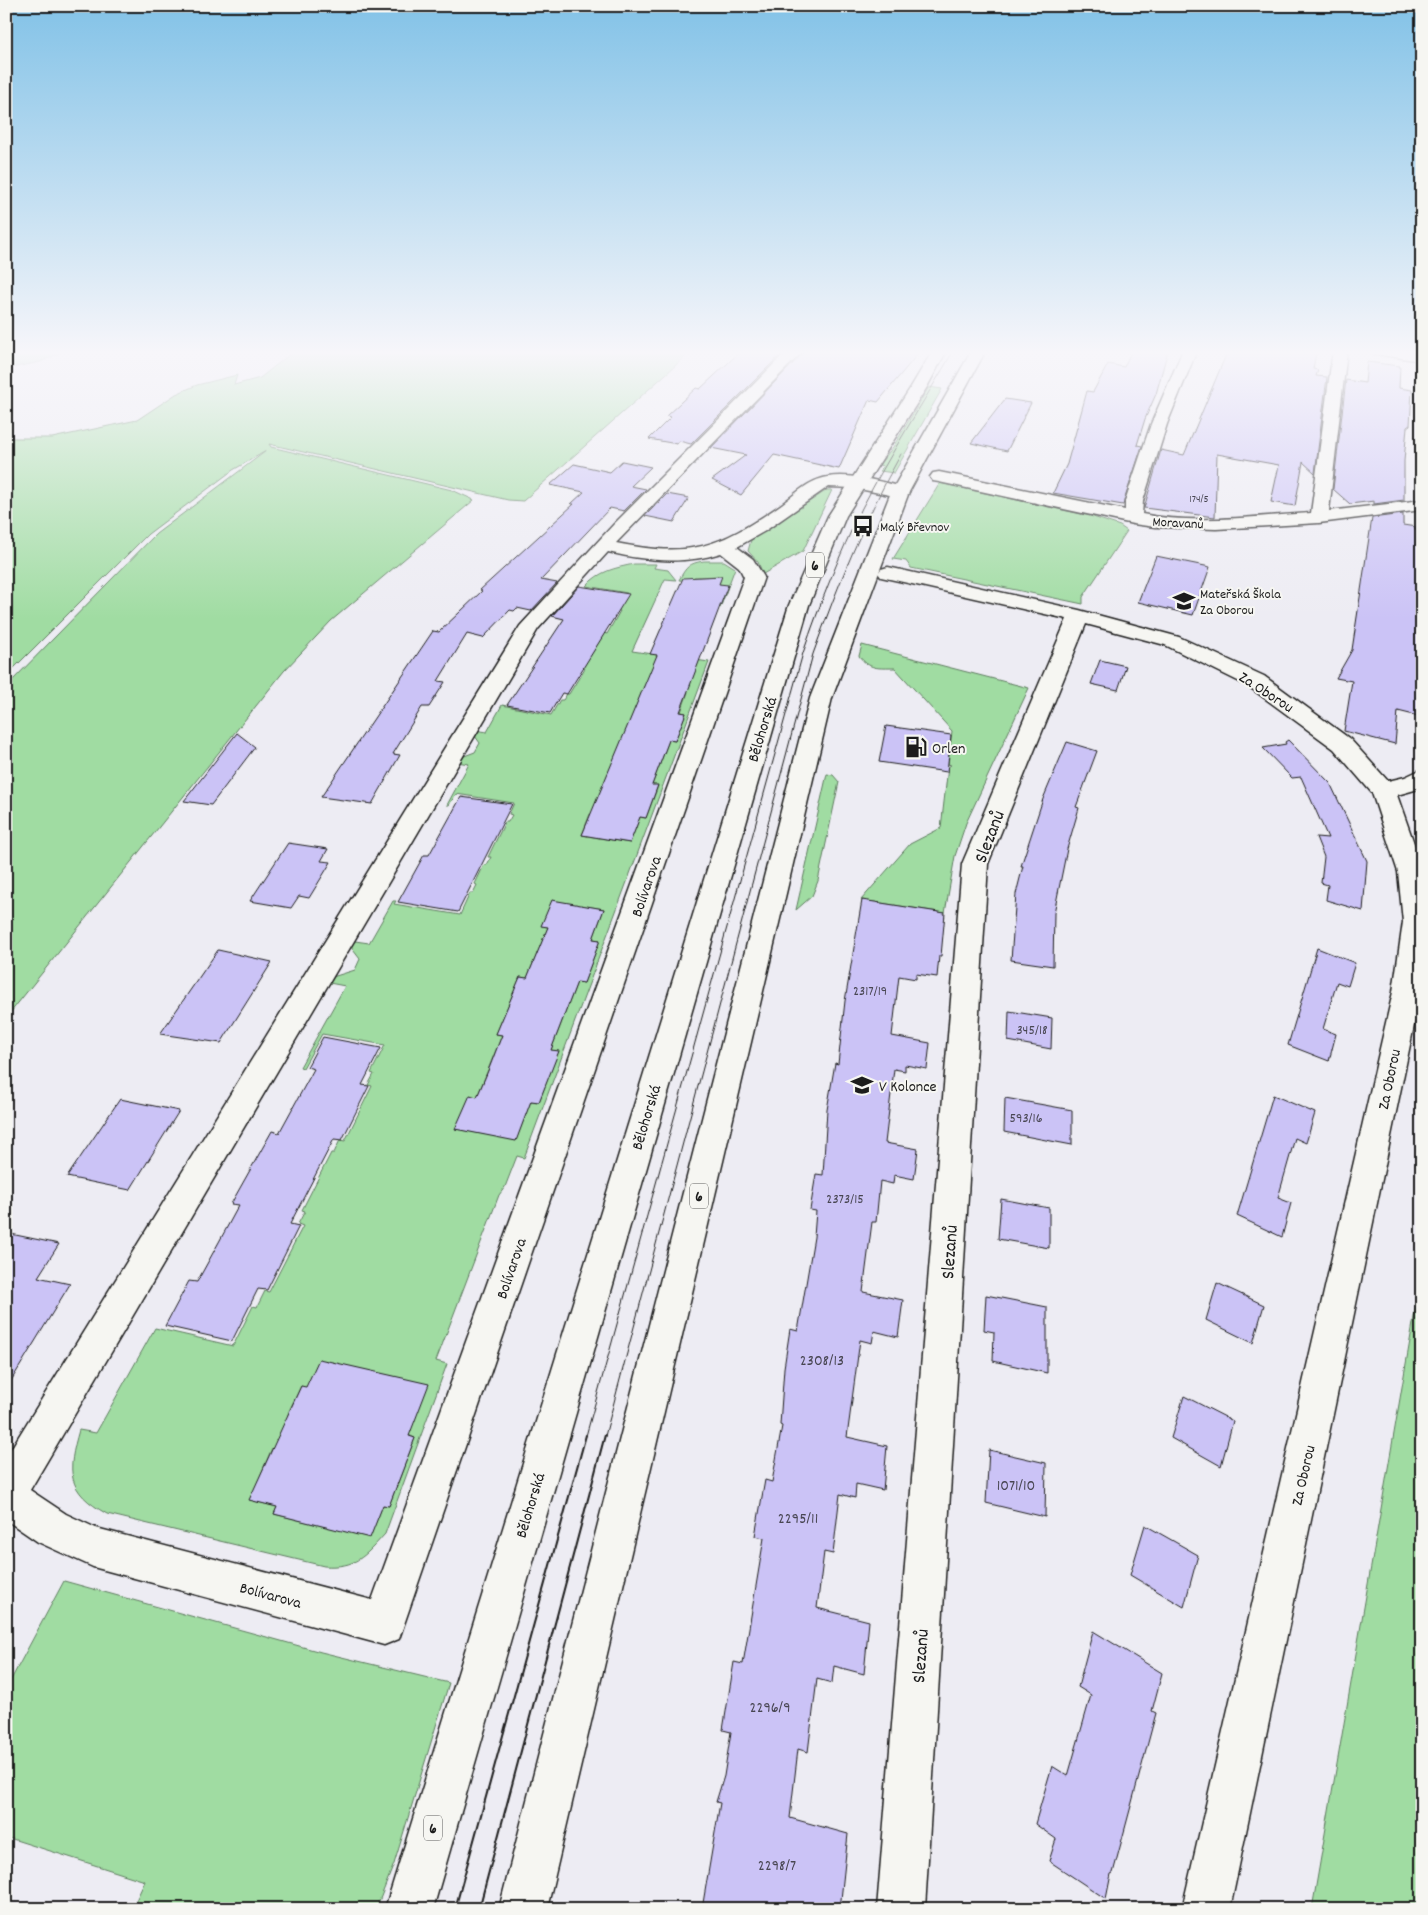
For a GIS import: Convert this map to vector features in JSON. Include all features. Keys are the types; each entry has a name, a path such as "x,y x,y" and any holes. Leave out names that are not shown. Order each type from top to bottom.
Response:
{"street":[{"name":"Bolívarova","path":"709,439 604,546 530,626 6,1496 52,1528 93,1547 384,1624 754,577 753,570 739,557 722,546"},
{"name":"Bělohorská","path":"523,1909 821,698 878,488 900,439"},
{"name":"Bělohorská","path":"410,1909 799,605 837,516 878,488 927,439"},
{"path":"1133,518 1134,501 1154,439"},
{"path":"1319,518 1329,439"},
{"name":"Moravanů","path":"939,477 1155,522 1216,524 1319,518 1422,505"},
{"path":"604,546 631,552 659,555 699,553 722,546 774,517 823,484 836,482 878,488"},
{"name":"Za Oborou","path":"888,573 1079,616 1172,641 1256,681 1342,744 1383,790 1411,872 1416,922 1407,992 1206,1909"},
{"name":"Slezanů","path":"901,1909 975,864 1079,616"},
{"path":"1383,790 1413,783 1422,778"}],"green space":[{"path":"6,439 592,439 523,501 508,500 269,444 271,447 452,490 474,500 331,621 284,671 6,1018 6,687 156,534 266,451 233,470 148,534 6,676"},
{"path":"898,439 913,439 894,473 880,471 883,466 879,465"},
{"path":"940,483 1090,516 1120,526 1127,531 1083,597 1083,604 911,568 906,561 893,559"},
{"path":"827,490 832,490 803,551 763,574 758,562 748,551 751,540"},
{"path":"704,561 724,561 735,568 720,608 728,586 719,584 722,576 694,577 692,581 679,580 688,566"},
{"path":"634,564 656,564 654,568 668,570 676,580 665,579 632,651 709,662 524,1158 517,1156 505,1187 499,1195 436,1361 447,1364 385,1534 365,1555 352,1563 324,1566 107,1514 84,1497 73,1479 73,1458 79,1430 96,1433 155,1328 233,1346 253,1306 257,1307 265,1291 269,1292 303,1226 298,1224 305,1211 302,1210 331,1153 334,1153 340,1140 345,1141 372,1086 368,1085 374,1074 371,1073 385,1045 322,1034 303,1068 300,1067 345,986 324,982 326,979 355,970 360,959 347,942 348,940 369,943 393,901 396,901 394,904 460,915 470,893 473,893 477,885 475,884 484,865 487,865 491,857 488,857 505,822 508,822 512,815 509,814 514,803 456,794 449,805 447,805 469,764 451,761 475,752 480,743 470,729 487,732 502,705 551,715 560,700 563,700 569,694 604,633 607,634 620,611 618,610 627,593 586,586 602,574","holes":["644,686 688,692 681,712 686,713 675,741 669,740 652,785 658,786 646,818 640,817 630,843 582,835 590,814 596,814","552,901 604,909 593,939 600,940 584,983 577,982 551,1050 558,1052 539,1102 531,1101 516,1140 456,1129 470,1096 477,1097 502,1035 496,1034 520,977 527,978 548,927 542,926","301,1386 415,1438 389,1506 383,1505 370,1537 274,1514 277,1507 250,1500 272,1448 279,1449 289,1411"]},
{"path":"862,645 1029,688 966,823 955,856 945,913 861,900 910,844 941,828 948,767 951,765 948,764 952,731 895,668 875,667 863,661 859,656"},
{"path":"827,774 833,775 839,782 818,881 812,896 796,910"},
{"path":"1422,1271 1422,1909 1312,1909"},
{"path":"64,1581 321,1652 449,1683 394,1864 376,1909 132,1909 145,1881 6,1837 6,1689"}],"building":[{"path":"651,439 696,439 691,444 679,441 677,444"},
{"path":"719,439 852,439 839,469 774,455 741,495 712,480 746,455 711,448"},
{"path":"974,439 1013,439 1007,451 971,443"},
{"path":"1074,439 1139,439 1137,445 1142,446 1123,505 1053,493 1067,464"},
{"path":"1191,439 1319,439 1315,473 1303,462 1295,506 1271,502 1279,465 1217,454 1215,517 1144,508 1161,450 1184,455"},
{"path":"1339,439 1406,439 1404,500 1374,504 1374,501 1350,504 1333,489"},
{"path":"622,461 651,467 631,486 646,489 624,511 610,508 541,580 557,583 531,611 517,608 514,611 510,610 483,638 467,634 438,681 445,682 429,707 422,707 393,754 400,755 372,804 321,797 433,631 439,632 482,591 480,590 574,504 571,504 584,492 550,485 574,464 610,472"},
{"path":"667,494 689,498 674,522 645,516"},
{"path":"1403,514 1403,525 1416,527 1415,530 1422,532 1422,686 1418,716 1398,711 1395,744 1344,731 1352,681 1336,678 1352,650 1372,518"},
{"path":"1156,556 1210,567 1193,615 1138,602"},
{"path":"722,576 719,584 728,585 680,712 686,713 675,741 669,740 652,785 658,785 646,818 640,817 630,843 582,835 657,655 650,654 683,578"},
{"path":"579,586 629,594 567,694 562,693 550,713 507,705 564,619 552,616"},
{"path":"1100,660 1126,666 1118,690 1091,684"},
{"name":"Orlen","path":"886,726 951,735 947,772 879,762"},
{"path":"237,733 255,747 211,805 184,801"},
{"path":"1288,740 1330,783 1367,861 1363,911 1326,900 1328,885 1321,883 1324,857 1316,837 1328,838 1301,777 1292,778 1263,748 1286,744 1285,742"},
{"path":"1067,742 1097,751 1076,807 1079,808 1067,849 1054,913 1053,966 1011,960 1016,894 1023,866 1021,866 1043,799"},
{"path":"461,797 512,804 458,912 398,902 424,855 429,855"},
{"path":"288,843 328,849 321,861 331,862 309,898 299,896 291,908 250,901"},
{"path":"552,900 604,909 593,939 600,940 584,983 577,982 551,1050 559,1051 539,1102 531,1101 516,1141 455,1129 470,1095 477,1097 502,1035 496,1034 520,977 527,978 548,927 541,926"},
{"path":"862,900 945,913 937,977 916,974 916,979 899,976 892,1036 930,1043 927,1069 905,1065 905,1071 894,1069 885,1143 918,1149 914,1179 894,1175 893,1184 880,1181 876,1222 872,1222 863,1292 903,1300 898,1337 874,1331 872,1343 860,1340 847,1437 887,1446 883,1490 856,1484 855,1498 840,1494 833,1554 824,1552 817,1608 869,1621 864,1674 834,1666 832,1683 817,1679 808,1752 798,1749 790,1818 848,1834 840,1909 702,1909 720,1803 716,1802 724,1776 731,1732 723,1730 734,1662 743,1664 764,1538 755,1536 765,1480 772,1482 782,1426 780,1425 784,1368 790,1329 798,1331 814,1237 816,1211 810,1210 816,1174 823,1175 827,1110 835,1063 838,1064 845,1001"},
{"path":"1317,948 1355,963 1348,986 1337,982 1323,1029 1336,1034 1329,1061 1288,1045"},
{"path":"218,950 272,962 221,1043 160,1034"},
{"path":"1009,1011 1052,1018 1051,1049 1008,1041"},
{"path":"323,1037 381,1048 362,1085 369,1086 342,1140 334,1139 290,1224 299,1226 267,1290 258,1289 232,1341 165,1326 189,1281 197,1282 239,1205 231,1204 272,1131 279,1133 314,1069 307,1067"},
{"path":"1273,1095 1315,1113 1306,1143 1295,1138 1278,1198 1291,1203 1282,1237 1237,1216"},
{"path":"1005,1098 1072,1110 1072,1145 1004,1132"},
{"path":"120,1099 179,1111 130,1190 67,1177"},
{"path":"1001,1199 1049,1208 1049,1248 998,1239"},
{"path":"6,1233 59,1244 38,1277 70,1284 6,1389"},
{"path":"1217,1283 1264,1305 1253,1343 1206,1320"},
{"path":"986,1295 1047,1307 1047,1373 993,1361 994,1332 984,1330"},
{"path":"319,1359 429,1384 409,1436 415,1438 389,1506 383,1505 370,1538 274,1514 277,1507 249,1500 301,1386 306,1387"},
{"path":"1184,1396 1233,1421 1221,1466 1171,1438"},
{"path":"989,1450 1046,1463 1045,1517 986,1503"},
{"path":"1145,1525 1198,1555 1184,1607 1130,1575"},
{"path":"1093,1631 1162,1673 1152,1711 1156,1713 1113,1873 1111,1874 1106,1899 1049,1861 1056,1839 1035,1824 1052,1766 1068,1776 1091,1695 1078,1687"}],"tram line":[{"path":"586,1436 803,653 845,544 862,508 900,439"},
{"path":"605,1436 813,654 853,552 901,454"},
{"path":"455,1909 586,1435"},
{"path":"479,1909 605,1435"}],"place":[{"name":"Malý Břevnov","path":"863,526"},
{"name":"Mateřská Škola Za Oborou","path":"1184,601"},
{"name":"Orlen","path":"916,747"},
{"name":"V Kolonce","path":"862,1085"}]}
